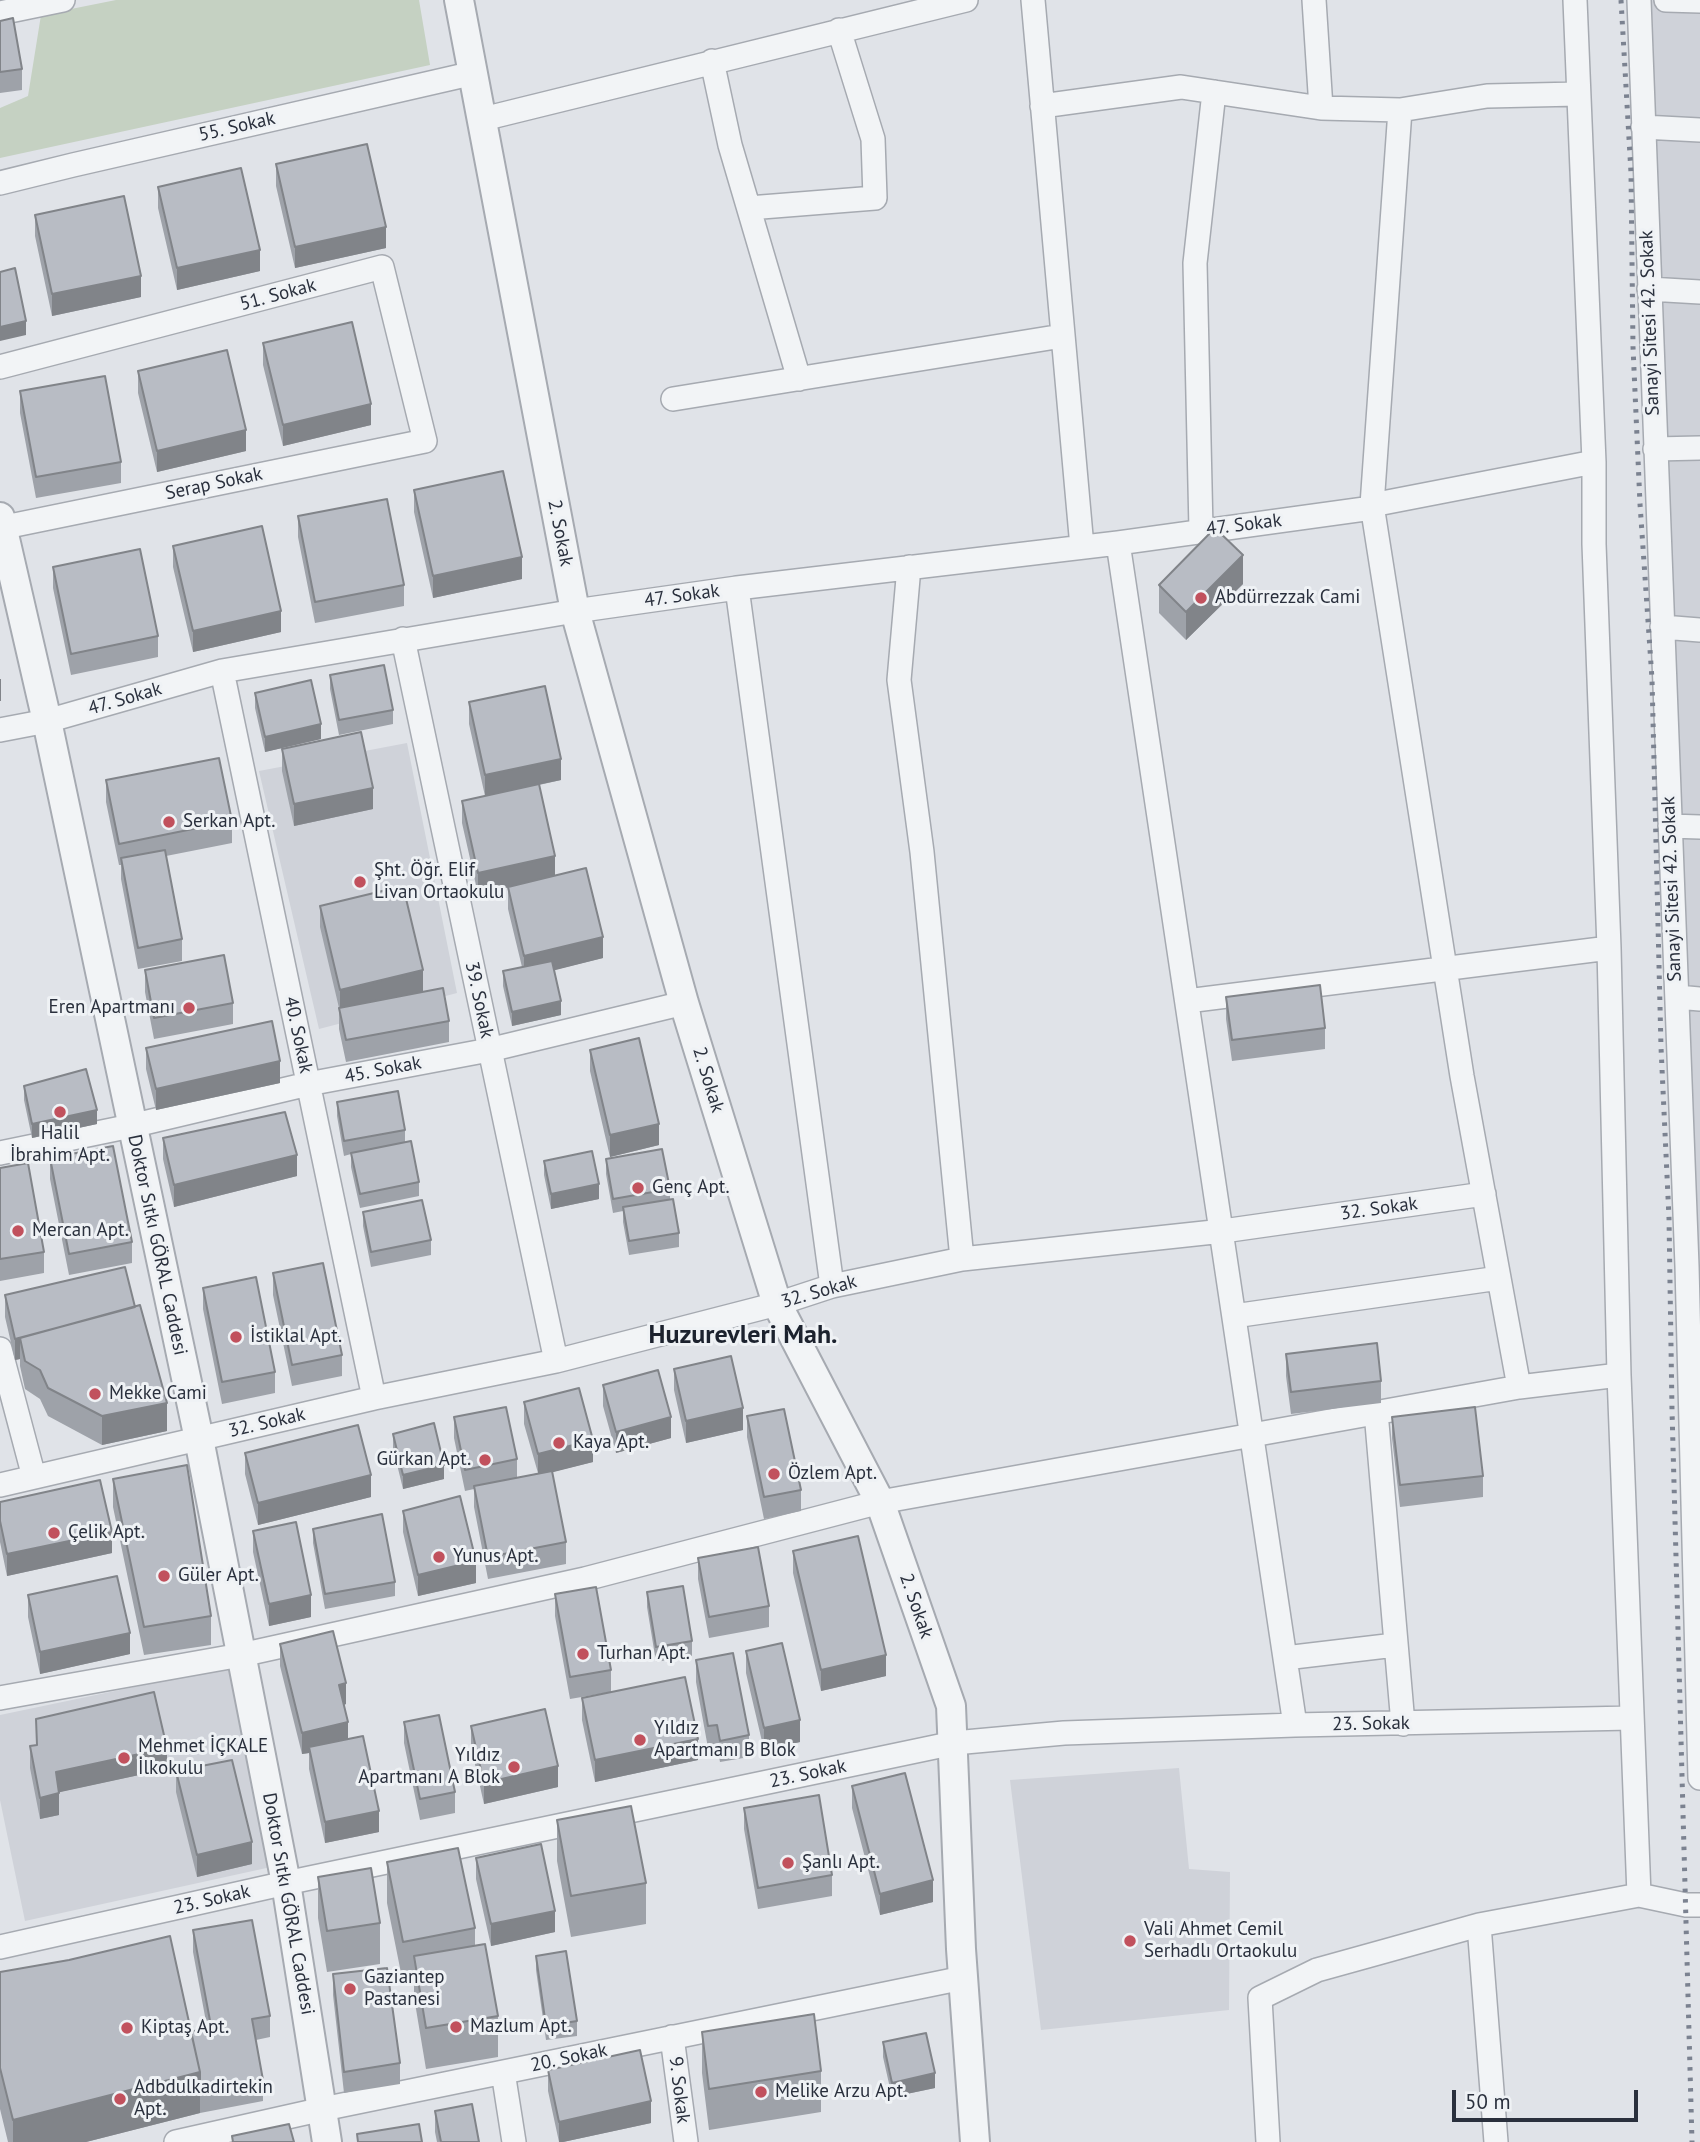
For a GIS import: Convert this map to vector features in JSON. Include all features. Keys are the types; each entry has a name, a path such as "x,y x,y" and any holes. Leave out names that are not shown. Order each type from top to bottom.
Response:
{"street":[{"path":"0,13 63,0"},
{"name":"2. Sokak","path":"459,0 575,611 684,1003 777,1304 880,1503 951,1706 963,1978 975,2142"},
{"path":"482,119 839,30 902,8 965,0"},
{"path":"1033,0 1082,547"},
{"path":"1314,0 1321,108"},
{"path":"1575,0 1594,462 1594,544 1609,948 1619,1375 1639,1895"},
{"name":"Sanayi Sitesi 42. Sokak","path":"1639,0 1677,997 1692,1163 1700,1779"},
{"path":"1666,0 1700,1"},
{"path":"748,208 876,198 873,139 839,30"},
{"path":"712,61 730,145 799,379"},
{"name":"55. Sokak","path":"0,183 474,73"},
{"path":"1042,106 1181,88 1321,108 1400,110 1487,96 1578,94"},
{"path":"1201,530 1195,263 1214,92"},
{"path":"1400,110 1372,507 1445,969 1519,1387"},
{"path":"1643,127 1700,130"},
{"name":"51. Sokak","path":"0,367 383,267 425,441"},
{"path":"1649,289 1700,292"},
{"path":"673,399 1062,336"},
{"name":"Serap Sokak","path":"1,524 425,441"},
{"path":"1655,449 1700,448"},
{"name":"47. Sokak","path":"0,730 47,721 222,671 404,639 737,588 1118,543 1372,507 1594,462"},
{"name":"Doktor Sıtkı GÖRAL Caddesi","path":"1,524 47,721 199,1439 286,1883 327,2142"},
{"path":"1118,543 1295,1724"},
{"path":"909,567 899,680 922,852 962,1259"},
{"path":"737,588 832,1286"},
{"path":"1662,627 1700,630"},
{"name":"39. Sokak","path":"404,639 556,1361"},
{"name":"40. Sokak","path":"222,671 374,1398"},
{"path":"1670,826 1700,827"},
{"path":"1187,1001 1609,948"},
{"path":"1677,997 1700,999"},
{"name":"45. Sokak","path":"0,1153 131,1126 308,1084 489,1050 684,1003"},
{"name":"32. Sokak","path":"0,1485 374,1398 556,1361 777,1304 832,1286 962,1259 1223,1231 1484,1194"},
{"path":"1234,1316 1499,1278"},
{"path":"0,1349 34,1477"},
{"path":"0,1698 241,1654 584,1580 880,1503 1519,1387 1619,1375"},
{"path":"1376,1412 1403,1724"},
{"path":"1285,1658 1395,1646"},
{"name":"23. Sokak","path":"0,1947 286,1883 954,1743 1064,1733 1295,1724 1631,1718"},
{"path":"1268,2142 1260,1998 1317,1970 1479,1925 1639,1895 1686,1905 1700,1905"},
{"path":"1479,1925 1496,2142"},
{"name":"20. Sokak","path":"176,2142 323,2109 963,1978"},
{"name":"9. Sokak","path":"672,2037 685,2142"},
{"path":"503,2072 514,2142"}],"shaded area":[{"path":"1648,0 1700,0 1700,1418"},
{"name":"Şht. Öğr. Elif Livan Ortaokulu","path":"407,743 457,993 319,1029 259,771"},
{"name":"Mehmet İÇKALE İlkokulu","path":"230,1667 271,1867 25,1921 0,1800 0,1715"},
{"name":"Vali Ahmet Cemil Serhadlı Ortaokulu","path":"1179,1768 1189,1869 1230,1872 1229,2010 1041,2030 1010,1780"}],"green space":[{"path":"116,0 419,0 430,65 0,158 0,108 28,96 41,15"}],"building":[{"path":"13,18 22,69 0,72 0,21"},
{"path":"367,144 386,227 295,247 276,164"},
{"path":"241,168 260,250 177,268 158,187"},
{"path":"124,196 141,276 52,294 35,215"},
{"path":"15,268 26,321 0,327 0,272"},
{"path":"352,322 371,404 283,425 263,343"},
{"path":"227,350 246,430 157,451 138,371"},
{"path":"105,376 121,462 36,477 20,391"},
{"path":"503,471 522,557 433,576 414,490"},
{"path":"387,499 404,585 315,602 298,516"},
{"path":"262,526 281,611 193,631 173,546"},
{"path":"1215,528 1243,555 1186,612 1159,585"},
{"path":"140,549 158,636 71,654 53,567"},
{"path":"384,665 393,710 339,720 330,675"},
{"path":"311,680 321,724 265,737 255,693"},
{"path":"545,686 561,759 485,775 469,702"},
{"path":"361,732 373,788 294,804 282,749"},
{"name":"Serkan Apt.","path":"219,758 232,821 119,844 106,780"},
{"path":"539,784 555,856 478,873 462,801"},
{"path":"165,850 182,939 138,948 121,858"},
{"path":"586,868 603,937 524,956 508,887"},
{"path":"403,886 423,970 340,990 320,906"},
{"path":"224,955 233,1003 154,1018 145,970"},
{"path":"552,961 561,1001 512,1012 503,971"},
{"path":"1320,985 1325,1028 1232,1040 1226,997"},
{"path":"443,988 449,1021 346,1040 339,1008"},
{"path":"272,1021 280,1061 156,1089 146,1048"},
{"path":"639,1038 659,1124 610,1135 590,1050"},
{"name":"Halil İbrahim Apt.","path":"86,1069 97,1110 32,1124 24,1086"},
{"path":"398,1091 405,1130 344,1141 337,1102"},
{"path":"285,1112 297,1155 174,1185 163,1138"},
{"path":"411,1141 419,1182 360,1194 351,1153"},
{"path":"113,1146 132,1242 69,1254 50,1158"},
{"name":"Genç Apt.","path":"662,1149 670,1189 613,1199 606,1159"},
{"path":"592,1151 599,1184 551,1194 544,1161"},
{"name":"Mercan Apt.","path":"28,1163 44,1252 0,1259 0,1168"},
{"path":"673,1199 679,1233 629,1241 623,1207"},
{"path":"422,1200 431,1240 371,1252 363,1212"},
{"path":"323,1263 342,1355 292,1365 273,1273"},
{"path":"125,1267 135,1307 15,1339 5,1295"},
{"name":"İstiklal Apt.","path":"256,1277 275,1372 222,1382 203,1288"},
{"name":"Mekke Cami","path":"140,1305 167,1403 102,1416 48,1388 40,1370 25,1361 20,1338"},
{"path":"1377,1343 1381,1381 1291,1392 1286,1354"},
{"path":"731,1356 743,1408 686,1421 674,1369"},
{"path":"658,1370 671,1417 616,1432 603,1385"},
{"path":"579,1388 593,1440 538,1454 524,1402"},
{"path":"506,1407 517,1459 465,1470 454,1417"},
{"path":"1475,1407 1483,1476 1400,1485 1392,1417"},
{"name":"Özlem Apt.","path":"784,1409 801,1490 764,1497 747,1416"},
{"path":"434,1423 444,1465 403,1475 393,1434"},
{"path":"358,1425 371,1475 258,1503 245,1453"},
{"name":"Güler Apt.","path":"187,1465 211,1616 144,1627 113,1479"},
{"path":"552,1471 566,1542 488,1557 474,1486"},
{"path":"100,1480 112,1532 7,1554 0,1521 0,1502"},
{"name":"Yunus Apt.","path":"460,1496 476,1561 418,1575 403,1511"},
{"path":"382,1514 395,1582 325,1594 313,1529"},
{"path":"296,1522 311,1595 269,1604 253,1531"},
{"path":"858,1536 886,1655 821,1670 793,1551"},
{"path":"758,1547 769,1606 709,1617 698,1558"},
{"path":"117,1576 130,1633 40,1652 28,1595"},
{"path":"683,1586 692,1641 656,1647 647,1592"},
{"name":"Turhan Apt.","path":"596,1587 611,1670 570,1677 555,1594"},
{"path":"333,1631 346,1683 339,1685 348,1722 302,1733 280,1644"},
{"path":"782,1643 800,1720 764,1728 746,1651"},
{"path":"733,1653 749,1735 720,1741 717,1725 708,1726 696,1660"},
{"name":"Yıldız Apartmanı B Blok","path":"685,1677 698,1739 595,1760 582,1698"},
{"path":"154,1692 167,1748 56,1772 59,1793 40,1798 30,1746 37,1745 36,1719"},
{"name":"Yıldız Apartmanı A Blok","path":"545,1709 558,1766 484,1783 471,1726"},
{"path":"439,1715 455,1792 420,1799 404,1722"},
{"path":"363,1736 379,1811 325,1822 309,1747"},
{"path":"232,1760 252,1842 197,1855 176,1771"},
{"path":"905,1773 933,1880 880,1894 852,1786"},
{"name":"Şanlı Apt.","path":"819,1795 832,1875 758,1888 744,1808"},
{"path":"631,1806 646,1883 571,1896 557,1820"},
{"path":"541,1844 555,1911 491,1924 476,1858"},
{"path":"458,1848 475,1928 403,1942 387,1862"},
{"path":"371,1868 380,1923 327,1931 318,1877"},
{"path":"252,1920 270,2016 252,2019 263,2080 200,2091 200,2072 191,2032 211,2026 193,1930"},
{"path":"170,1936 200,2072 13,2120 0,2068 0,1972 69,1960"},
{"path":"485,1944 498,2016 426,2028 414,1956"},
{"path":"566,1951 577,2021 546,2026 536,1956"},
{"path":"387,1968 400,2063 344,2072 333,1974"},
{"path":"814,2014 821,2071 709,2089 702,2032"},
{"path":"926,2033 935,2073 892,2083 883,2042"},
{"path":"640,2050 651,2101 559,2122 548,2070"},
{"path":"472,2104 479,2142 441,2142 435,2111"},
{"path":"289,2124 294,2142 233,2142 232,2136"},
{"path":"419,2124 422,2142 358,2142 357,2134"}],"railway":[{"path":"1621,0 1631,173 1633,347 1640,504 1652,679 1661,1047 1669,1218 1692,2142"}],"place":[{"name":"Abdürrezzak Cami","path":"1201,598"},
{"name":"Serkan Apt.","path":"169,822"},
{"name":"Şht. Öğr. Elif Livan Ortaokulu","path":"360,882"},
{"name":"Eren Apartmanı","path":"189,1008"},
{"name":"Halil İbrahim Apt.","path":"60,1112"},
{"name":"Genç Apt.","path":"638,1188"},
{"name":"Mercan Apt.","path":"18,1231"},
{"name":"İstiklal Apt.","path":"236,1337"},
{"name":"Mekke Cami","path":"95,1394"},
{"name":"Kaya Apt.","path":"559,1443"},
{"name":"Gürkan Apt.","path":"485,1460"},
{"name":"Özlem Apt.","path":"774,1474"},
{"name":"Çelik Apt.","path":"54,1533"},
{"name":"Yunus Apt.","path":"439,1557"},
{"name":"Güler Apt.","path":"164,1576"},
{"name":"Turhan Apt.","path":"583,1654"},
{"name":"Yıldız Apartmanı B Blok","path":"640,1740"},
{"name":"Mehmet İÇKALE İlkokulu","path":"124,1758"},
{"name":"Yıldız Apartmanı A Blok","path":"514,1767"},
{"name":"Şanlı Apt.","path":"788,1863"},
{"name":"Vali Ahmet Cemil Serhadlı Ortaokulu","path":"1130,1941"},
{"name":"Gaziantep Pastanesi","path":"350,1989"},
{"name":"Mazlum Apt.","path":"456,2027"},
{"name":"Kiptaş Apt.","path":"127,2028"},
{"name":"Melike Arzu Apt.","path":"761,2092"},
{"name":"Adbdulkadirtekin Apt.","path":"120,2099"}],"district":[{"name":"Huzurevleri Mah.","path":"743,1336"}]}
